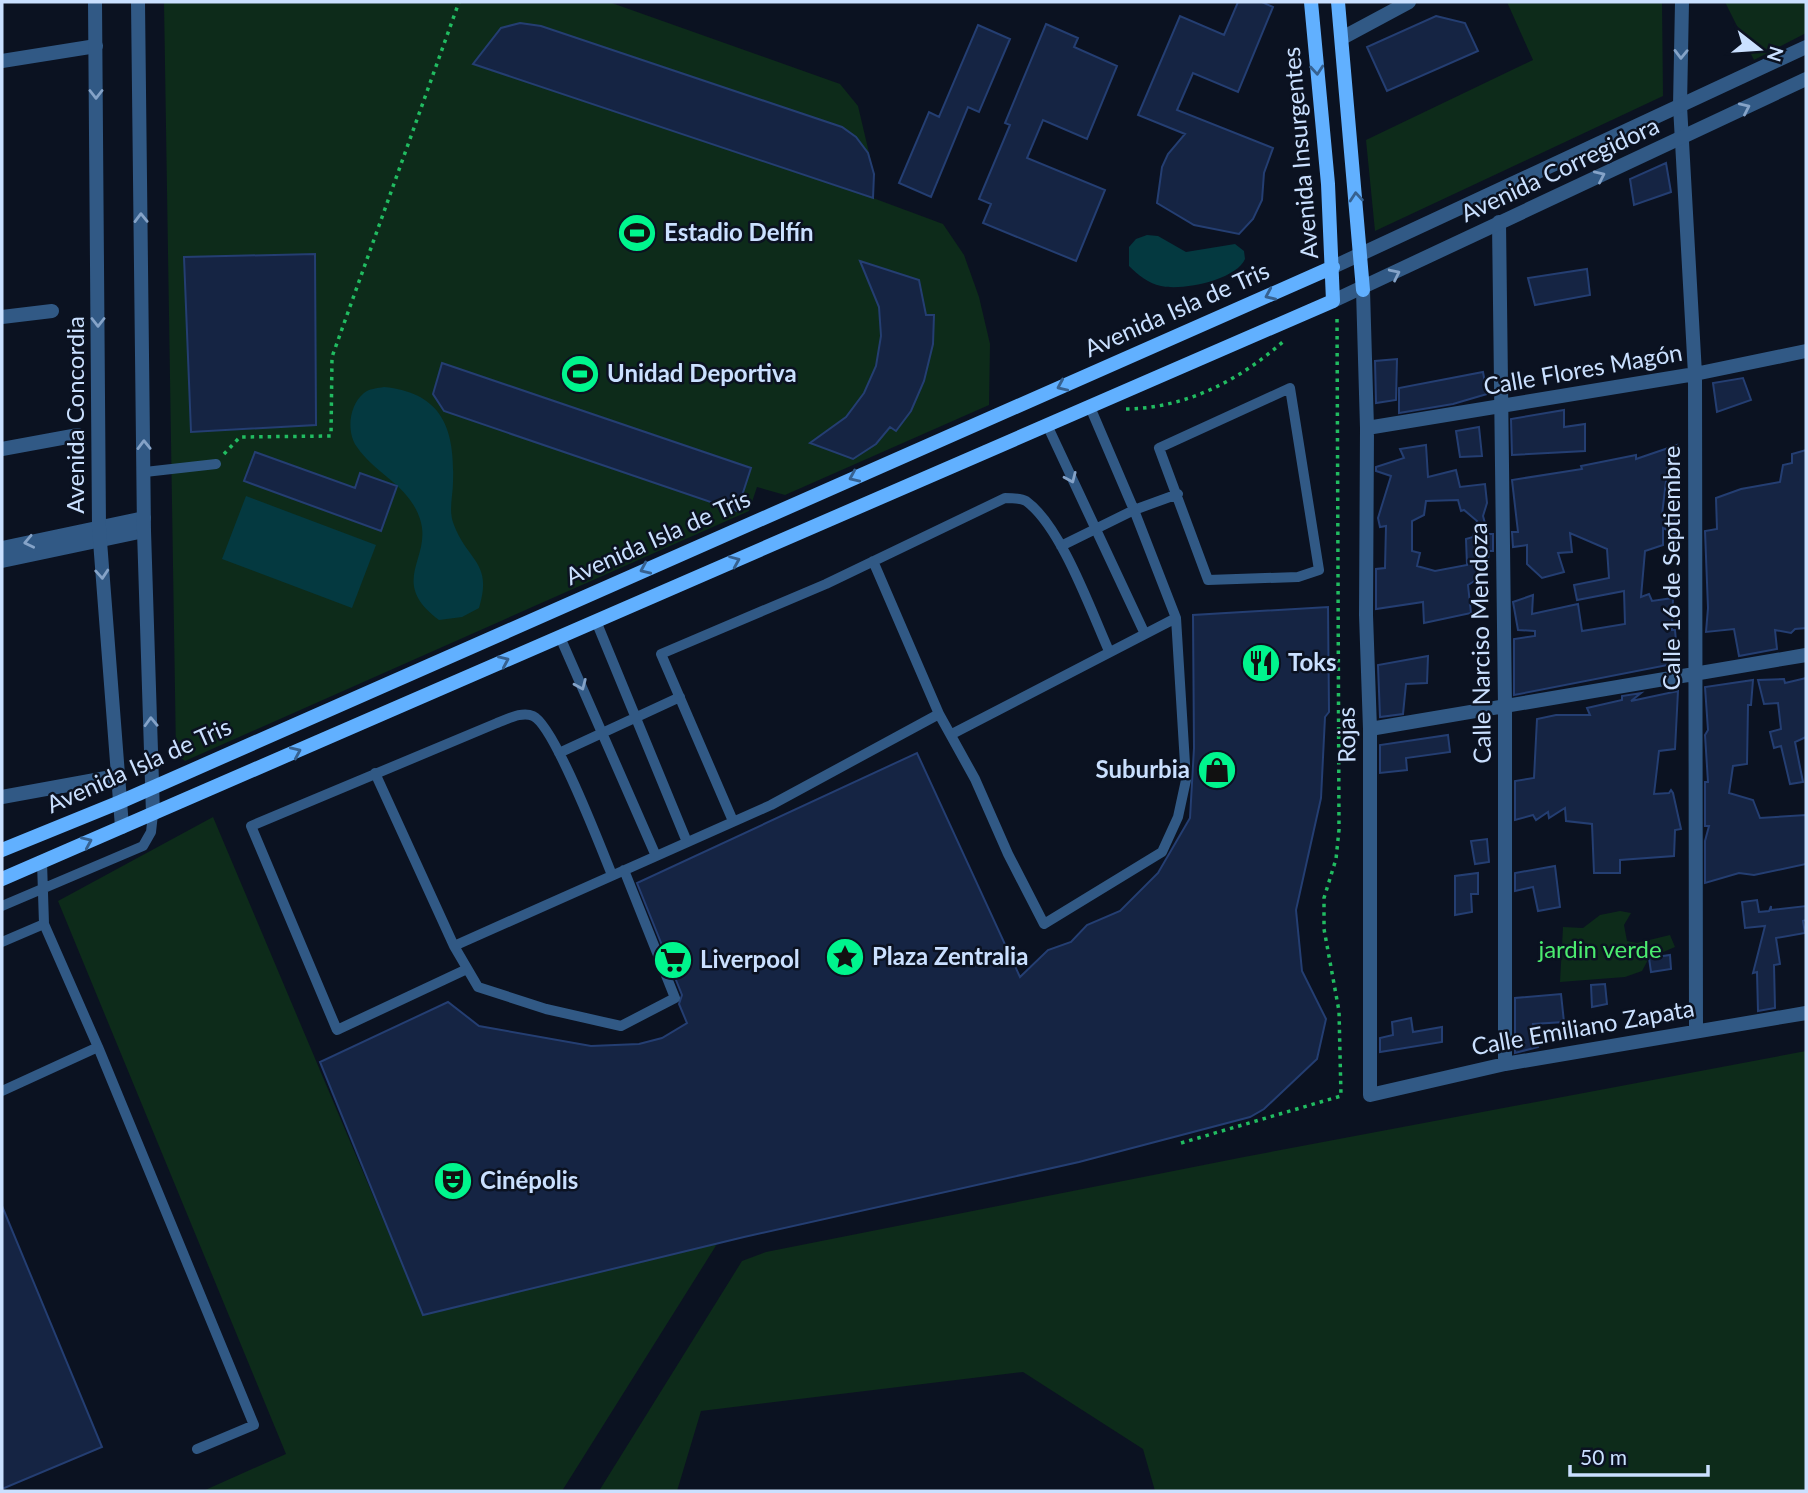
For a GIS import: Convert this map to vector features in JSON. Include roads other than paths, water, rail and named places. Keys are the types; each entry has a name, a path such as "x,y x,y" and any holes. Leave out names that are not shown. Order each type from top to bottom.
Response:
{"main road":[{"name":"Avenida Insurgentes","path":"1311,2 1333,267 1333,301"},
{"name":"Avenida Insurgentes","path":"1338,2 1363,290"},
{"name":"Avenida Isla de Tris","path":"2,850 120,802 153,784 1333,267"},
{"name":"Avenida Isla de Tris","path":"2,879 1333,301"}],"street":[{"name":"Avenida Concordia","path":"95,2 99,534 122,827"},
{"path":"138,2 144,524 153,814"},
{"path":"1342,38 1409,2"},
{"name":"Calle 16 de Septiembre","path":"1682,2 1679,106 1684,138 1695,374 1696,1031"},
{"path":"2,61 96,46"},
{"name":"Avenida Corregidora","path":"1333,267 1806,47"},
{"name":"Avenida Corregidora","path":"1333,301 1363,290 1499,222 1806,79"},
{"name":"Calle Narciso Mendoza","path":"1499,222 1505,707 1505,1064"},
{"name":"Rojas","path":"1363,290 1367,428 1366,615 1370,729 1370,1095"},
{"path":"2,317 51,311"},
{"name":"Calle Flores Magón","path":"1367,428 1695,374 1806,351"},
{"path":"2,449 78,435"},
{"path":"2,561 144,524"},
{"path":"2,548 99,534"},
{"path":"1370,729 1806,655"},
{"path":"2,797 117,776"},
{"name":"Calle Emiliano Zapata","path":"1370,1095 1505,1064 1806,1013"}],"lane":[{"path":"1290,388 1319,570 1298,578 1208,580 1178,494 1159,448 1290,388"},
{"path":"873,561 939,714 1044,924 1161,852 1178,817 1186,780 1176,618 1090,407"},
{"path":"1048,426 1144,632"},
{"path":"145,472 216,464"},
{"path":"1061,547 1134,510 1178,494"},
{"path":"733,821 661,654 873,561 1005,498 1024,499 1041,515 1061,547 1109,651"},
{"path":"951,734 1144,632 1176,618"},
{"path":"596,621 687,842"},
{"path":"560,637 656,856"},
{"path":"559,753 680,697"},
{"path":"454,947 812,786 939,714"},
{"path":"467,969 337,1030 251,826 520,715 533,716 544,724 559,753 612,875"},
{"path":"374,774 454,947 478,987 546,1009 621,1026 675,998 624,870"},
{"path":"2,906 142,846 151,832 153,814"},
{"path":"42,862 44,924 98,1047 254,1425 197,1449"},
{"path":"2,942 44,924"},
{"path":"2,1091 98,1047"}],"place":[{"name":"Estadio Delfín","path":"637,233"},
{"name":"Unidad Deportiva","path":"580,374"},
{"name":"Toks","path":"1261,663"},
{"name":"Suburbia","path":"1217,770"},
{"name":"Plaza Zentralia","path":"845,957"},
{"name":"Liverpool","path":"673,960"},
{"name":"Cinépolis","path":"453,1181"}],"park label":[{"name":"jardin verde","path":"1600,950"}]}
